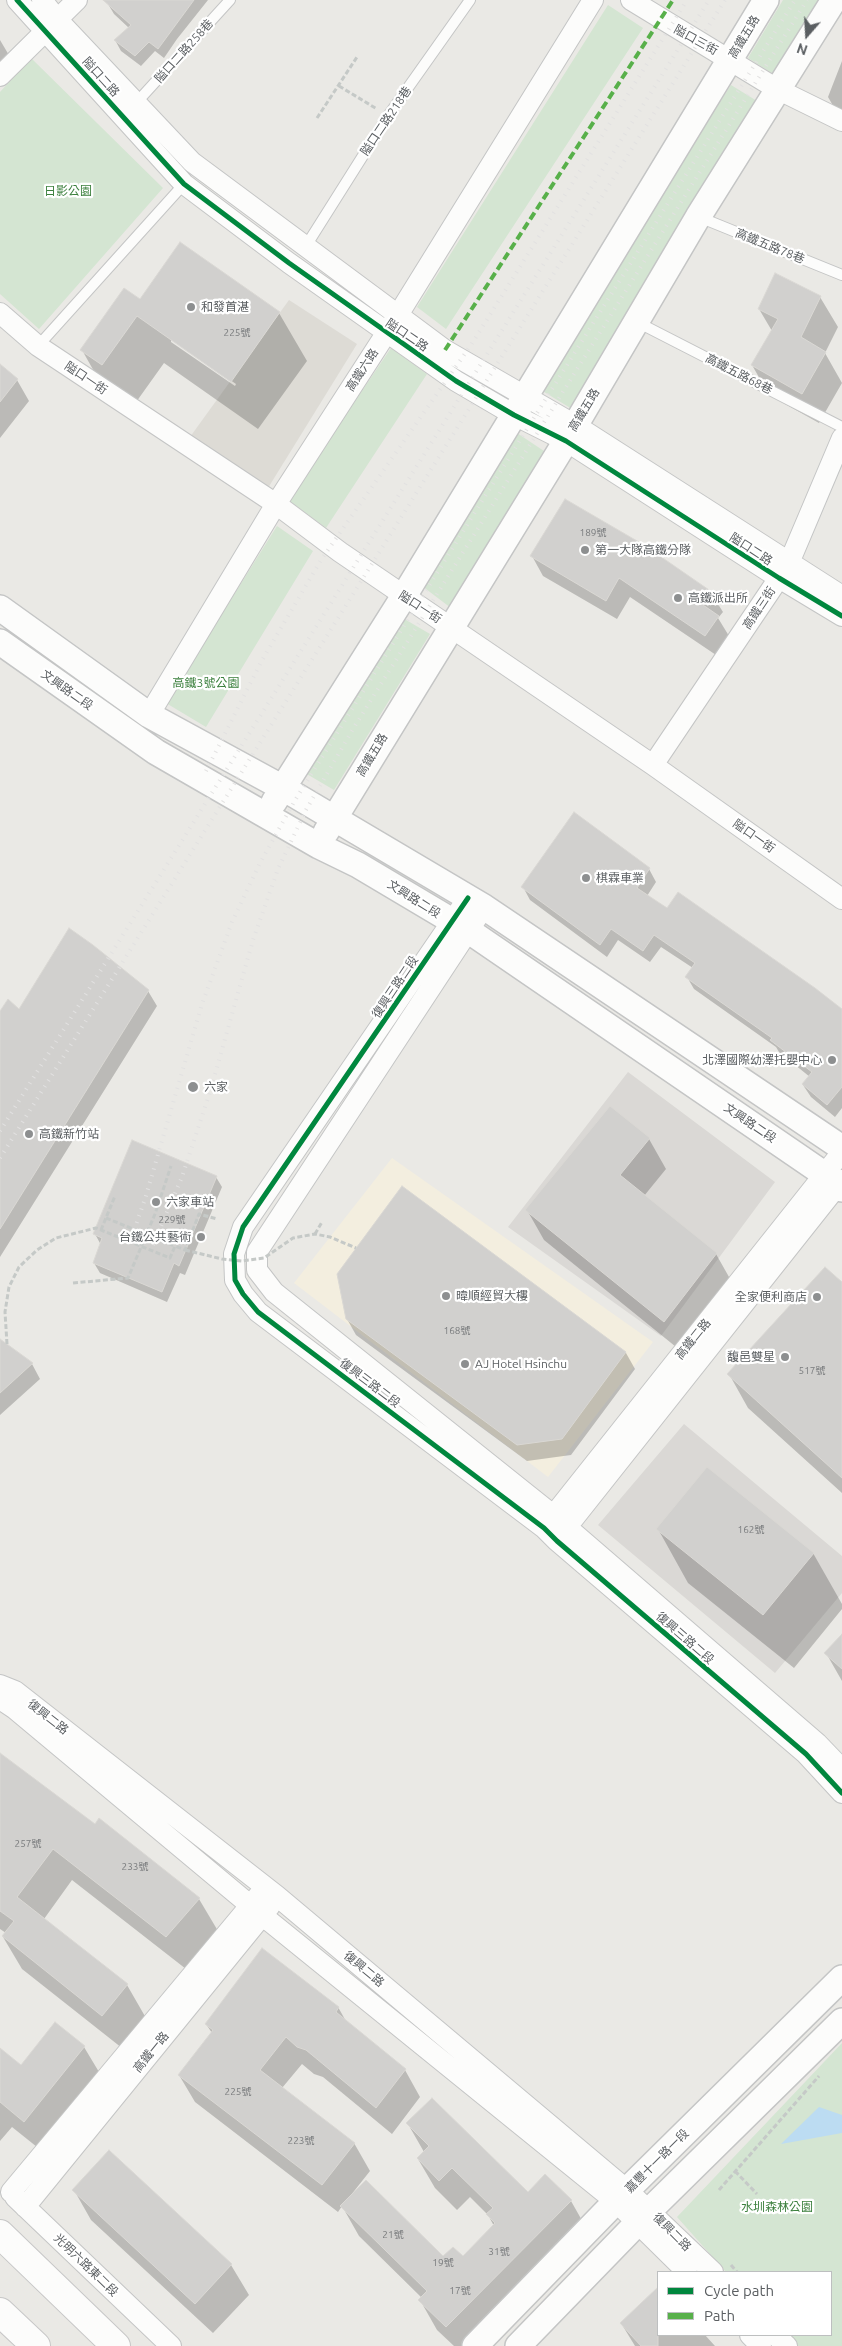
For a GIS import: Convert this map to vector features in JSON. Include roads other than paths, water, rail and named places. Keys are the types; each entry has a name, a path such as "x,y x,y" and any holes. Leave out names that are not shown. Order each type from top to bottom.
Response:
{"main road":[{"path":"0,2234 116,2346"},
{"path":"0,2312 36,2346"}],"street":[{"name":"隘口二路","path":"17,0 51,25 137,102 192,162 398,316 440,358"},
{"name":"隘口二路","path":"42,0 51,25 184,184 386,333 440,358 520,406 571,433 784,570 842,616"},
{"path":"0,76 77,0"},
{"name":"高鐵六路","path":"149,715 276,504 398,316 593,0"},
{"name":"隘口三街","path":"631,0 661,20 730,59 776,89 842,121"},
{"name":"高鐵五路","path":"265,814 404,596 766,0"},
{"name":"高鐵五路","path":"319,846 334,818 571,433 698,216 776,89 834,0"},
{"name":"隘口一街","path":"0,313 38,346 276,504 404,596 653,765 842,899"},
{"name":"高鐵三街","path":"653,765 784,570 842,438"},
{"name":"隘口二路","path":"784,570 842,596"},
{"path":"0,608 149,715 283,788 476,903 842,1148"},
{"name":"文興路二段","path":"0,642 156,752 319,846 358,865 460,926 837,1182"},
{"name":"復興三路二段","path":"476,903 244,1227 234,1254 235,1280 243,1294 258,1312 555,1528 817,1743 842,1769"},
{"name":"高鐵二路","path":"555,1528 837,1182 842,1152"},
{"name":"復興三路二段","path":"555,1528 806,1754 842,1792"},
{"name":"復興二路","path":"0,1685 15,1691 271,1892 644,2217 712,2271"},
{"name":"復興二路","path":"0,1699 15,1709 257,1911 622,2196"},
{"name":"高鐵一路","path":"25,2206 271,1892"},
{"name":"高鐵一路","path":"5,2188 257,1911"},
{"name":"嘉豐十一路一段","path":"475,2346 622,2196 842,1978"},
{"path":"518,2346 644,2217 842,2021"},
{"name":"光明六路東二段","path":"5,2188 171,2346"},
{"name":"復興二路","path":"644,2217 687,2271"},
{"path":"751,2336 761,2346"},
{"path":"776,2336 787,2346"}],"lane":[{"name":"隘口二路258巷","path":"137,102 230,0"},
{"name":"隘口二路218巷","path":"306,246 388,116 470,0"},
{"path":"38,346 184,184"},
{"name":"高鐵五路78巷","path":"698,216 842,275"},
{"name":"高鐵五路68巷","path":"637,322 842,427"}],"water":[{"path":"819,2107 842,2115 842,2133 781,2144"}],"railway":[{"path":"206,771 261,662 321,560 471,345 687,0"},
{"path":"0,1131 709,0"},
{"path":"0,1158 725,0"},
{"path":"132,1236 145,1199 202,1004 232,922 260,863 294,802 795,0"},
{"path":"153,1245 182,1177 210,1092 253,940 278,869 306,810 353,729 807,0"}],"place":[{"name":"和發首湛","path":"191,307"},
{"name":"第一大隊高鐵分隊","path":"585,550"},
{"name":"高鐵派出所","path":"678,598"},
{"name":"棋霖車業","path":"586,878"},
{"name":"北澤國際幼澤托嬰中心","path":"832,1060"},
{"name":"六家","path":"193,1087"},
{"name":"高鐵新竹站","path":"29,1134"},
{"name":"六家車站","path":"156,1202"},
{"name":"台鐵公共藝術","path":"201,1237"},
{"name":"暐順經貿大樓","path":"446,1296"},
{"name":"全家便利商店","path":"817,1297"},
{"name":"馥邑雙星","path":"785,1357"},
{"name":"AJ Hotel Hsinchu","path":"465,1364"}],"park label":[{"name":"日影公園","path":"68,191"},
{"name":"高鐵3號公園","path":"206,683"},
{"name":"水圳森林公園","path":"777,2207"}]}
